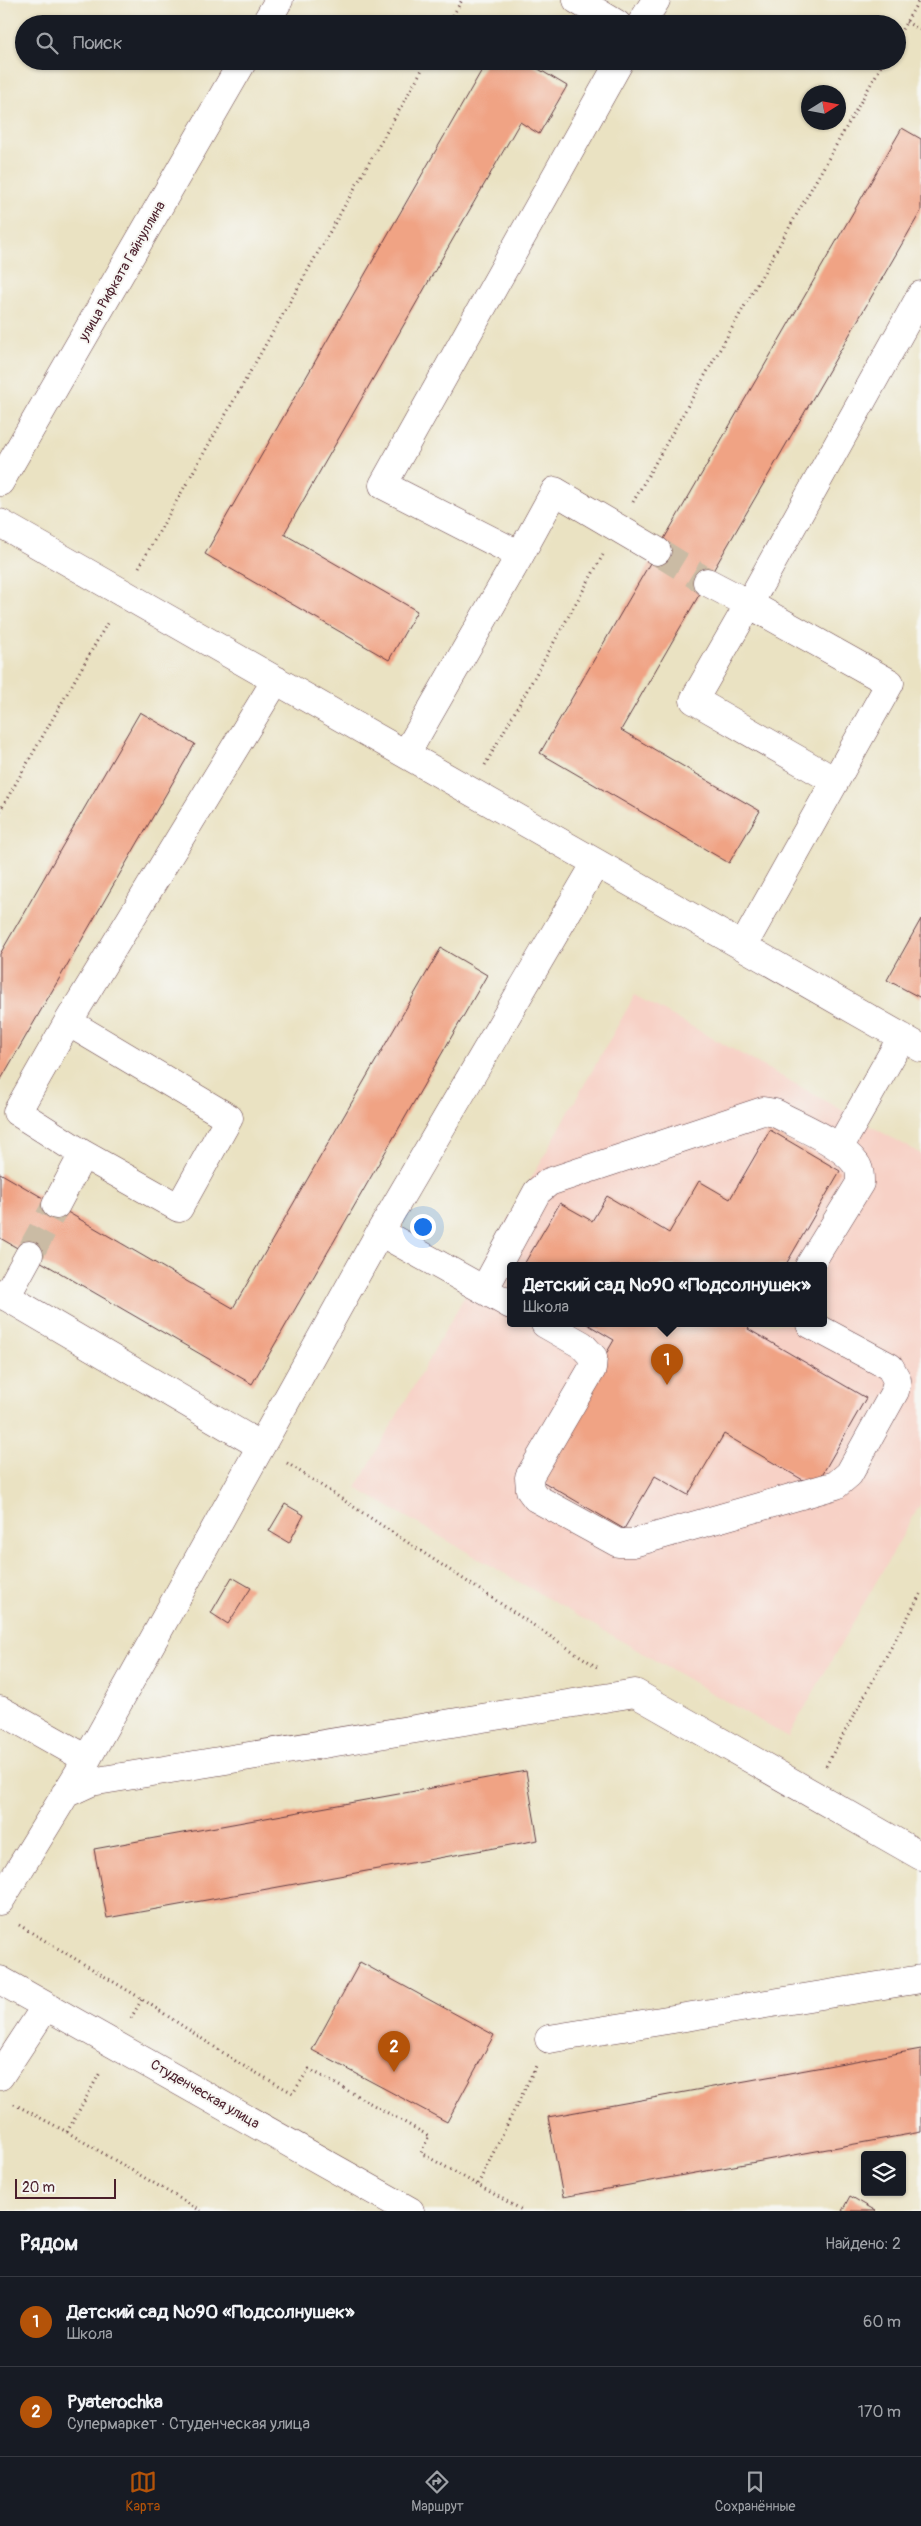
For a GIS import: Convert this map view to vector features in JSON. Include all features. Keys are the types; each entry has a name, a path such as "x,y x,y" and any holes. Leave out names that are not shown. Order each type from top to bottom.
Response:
{"street":[{"path":"270,15 279,0"},
{"path":"577,0 602,15"},
{"path":"647,15 656,0"},
{"name":"улица Рифката Гайнуллина","path":"0,482 238,70"},
{"path":"520,555 382,485 615,70"},
{"path":"835,782 694,700 921,295"},
{"path":"406,754 555,491 657,551"},
{"path":"0,523 912,1043 839,1148"},
{"path":"707,582 890,683 743,946"},
{"path":"68,1022 230,1118 179,1208 83,1154 17,1112 68,1022 276,680"},
{"path":"7,1912 65,1794 87,1759 380,1232 596,863"},
{"path":"484,1290 537,1192 549,1182 763,1112 775,1113 839,1148 856,1164 860,1173 860,1182 811,1262"},
{"path":"56,1205 83,1154"},
{"path":"380,1232 507,1303"},
{"path":"29,1255 3,1295 261,1446"},
{"path":"551,1327 582,1344 593,1357 592,1369 529,1477 530,1490 536,1498 618,1543 633,1543 836,1485 849,1474 895,1391 897,1380 890,1367 816,1327"},
{"path":"65,1794 91,1782 635,1693 921,1856"},
{"path":"0,1710 87,1759"},
{"path":"549,2039 921,1979"},
{"name":"Студенческая улица","path":"0,1980 116,2043 410,2211"},
{"path":"0,2076 46,2006"}],"path":[{"path":"453,15 462,0"},
{"path":"919,0 906,22 921,30"},
{"path":"0,811 422,70"},
{"path":"471,791 618,528 879,70"},
{"path":"261,1446 635,1693"},
{"path":"811,1793 921,1593"},
{"path":"7,1912 240,2064 293,2092 309,2069 429,2136 421,2153 524,2211"},
{"path":"478,2184 549,2039"},
{"path":"8,2102 67,2132 201,2211"}],"shaded area":[{"path":"635,995 921,1154 921,1503 788,1737 356,1488"}],"building":[{"path":"482,70 540,70 567,86 539,134 520,122 284,534 417,611 389,660 205,554"},
{"path":"902,128 921,139 921,211 621,730 760,811 729,863 540,753"},
{"path":"140,712 195,744 0,1081 0,954"},
{"path":"921,919 921,998 887,980"},
{"path":"441,948 487,975 252,1384 0,1238 0,1173 233,1308"},
{"path":"770,1130 840,1171 787,1262 525,1262 560,1203 592,1221 607,1196 669,1233 699,1181 730,1199"},
{"path":"592,1327 749,1327 748,1329 866,1398 815,1487 724,1434 688,1495 655,1476 624,1529 535,1477 614,1340"},
{"path":"285,1504 304,1515 289,1543 269,1531"},
{"path":"232,1577 251,1588 228,1624 211,1613"},
{"path":"526,1771 538,1840 107,1918 94,1849"},
{"path":"360,1962 494,2035 447,2122 312,2050"},
{"path":"921,2049 921,2132 563,2197 548,2117"},
{"path":"850,2196 876,2211 842,2211"}],"tunnel":[{"path":"657,551 707,582"},
{"path":"29,1255 56,1205"}],"place":[{"name":"Детский сад №90 «Подсолнушек»","path":"667,1385"},
{"name":"Pyaterochka","path":"394,2072"}]}
